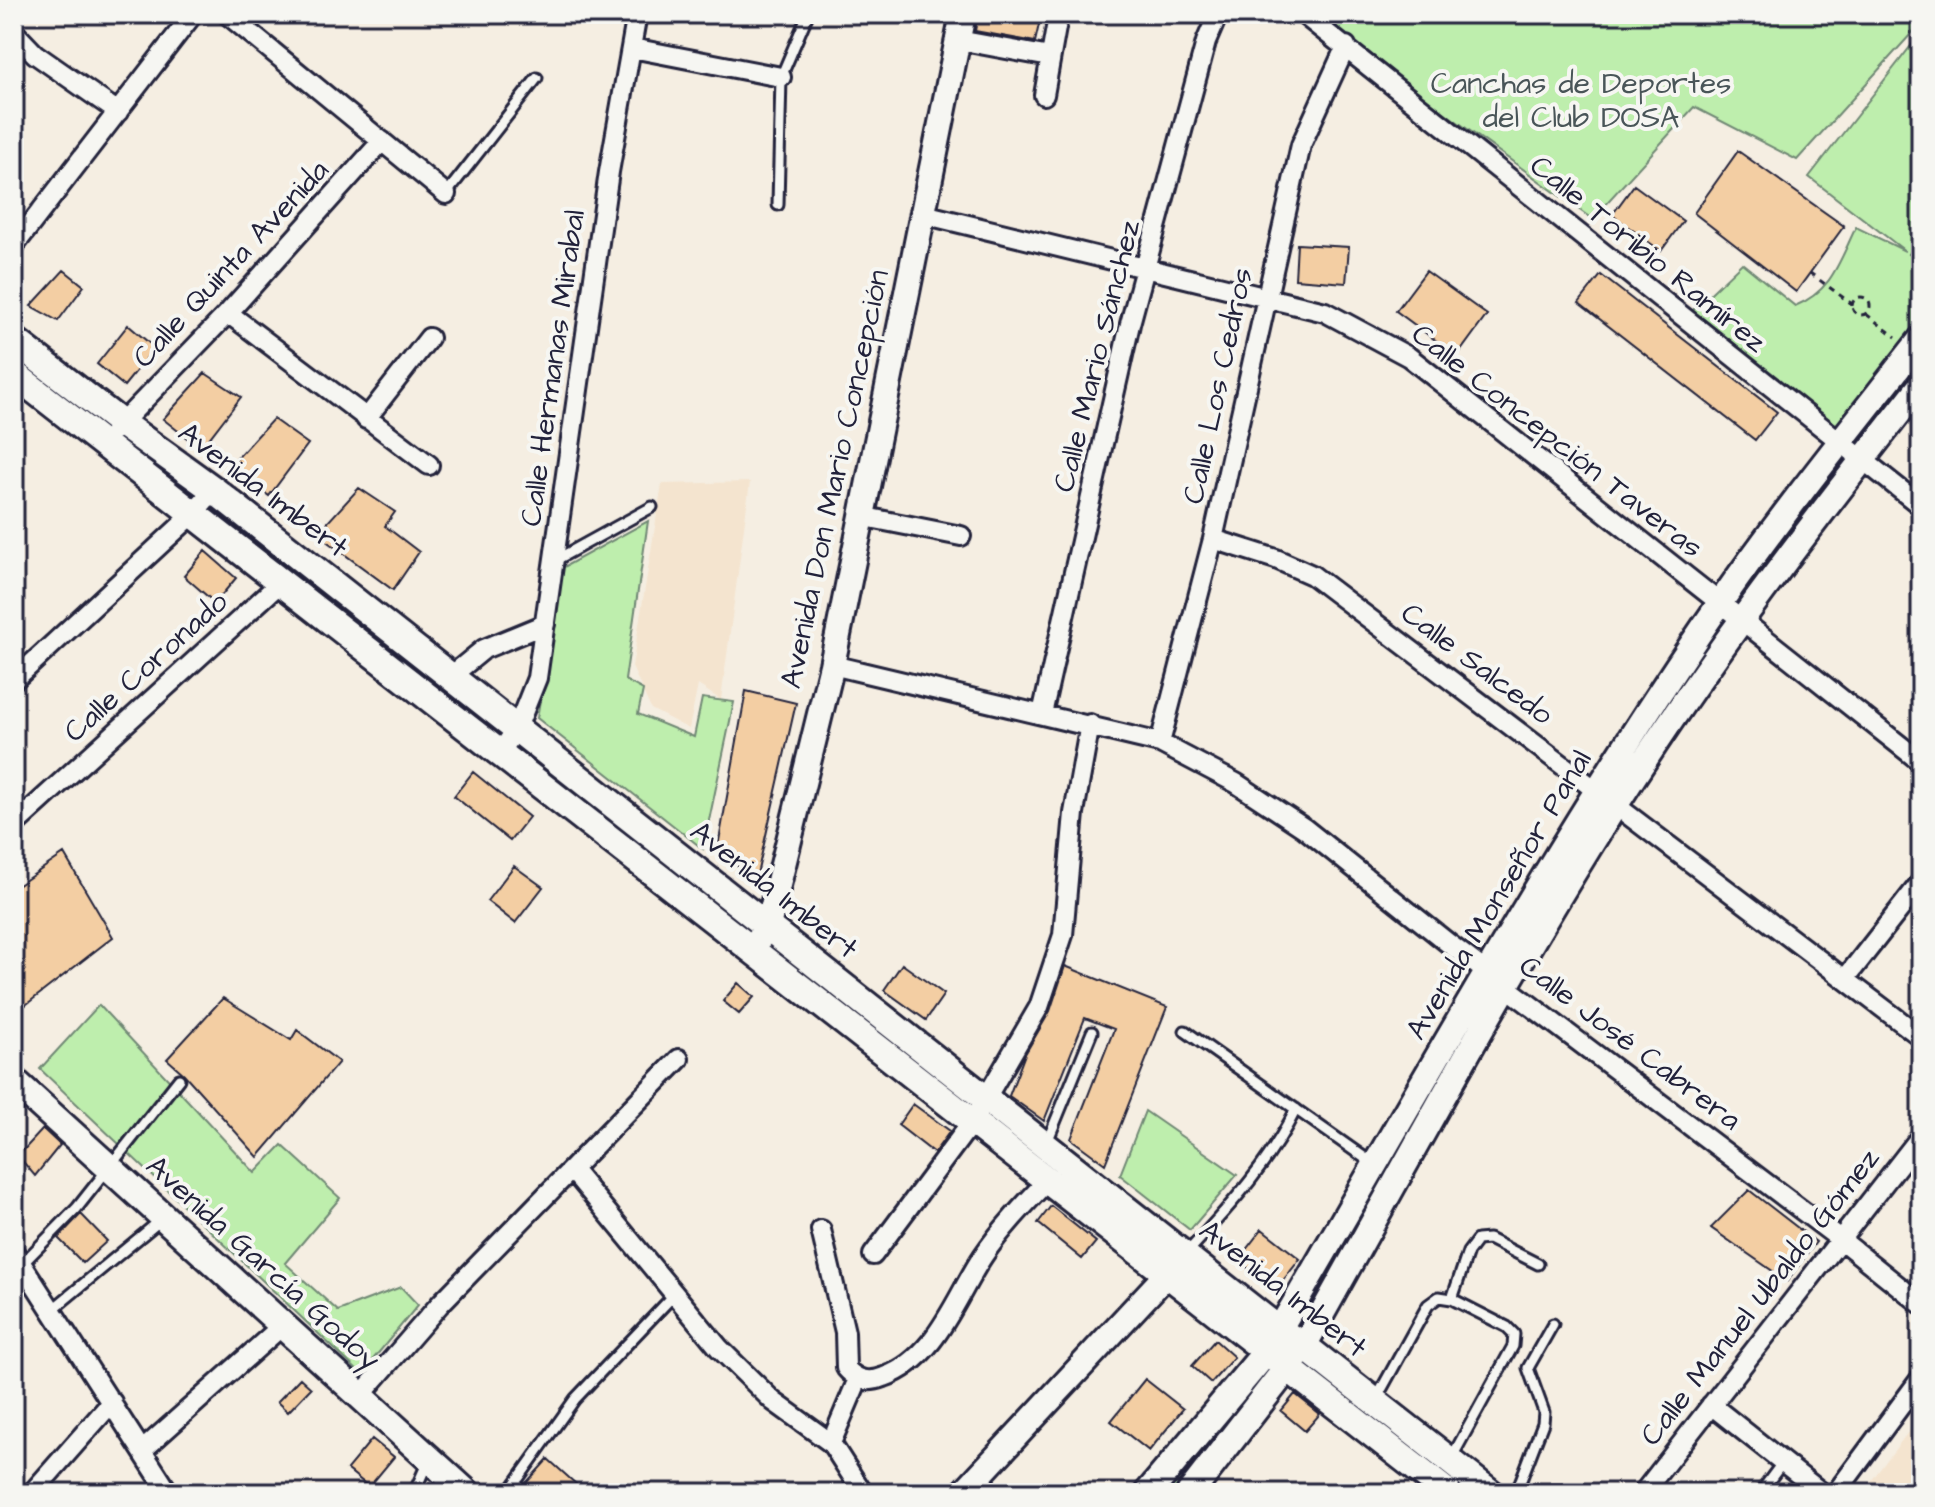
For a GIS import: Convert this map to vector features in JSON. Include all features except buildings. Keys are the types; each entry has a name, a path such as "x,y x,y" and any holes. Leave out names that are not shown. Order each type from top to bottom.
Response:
{"main road":[{"name":"Avenida Imbert","path":"14,340 214,490 1185,1255 1277,1350 1448,1493"},
{"name":"Avenida Imbert","path":"14,374 1165,1276 1277,1350 1304,1346 1491,1493"},
{"name":"Avenida García Godoy","path":"14,1081 467,1493"},
{"name":"Avenida Monseñor Panal","path":"1148,1493 1277,1350"},
{"name":"Avenida Monseñor Panal","path":"1190,1493 1277,1350"}],"street":[{"path":"14,246 193,14"},
{"path":"227,14 446,194"},
{"name":"Calle Hermanas Mirabal","path":"500,753 517,728 537,678 609,172 637,14"},
{"name":"Avenida Don Mario Concepción","path":"751,950 768,926 832,665 963,14"},
{"name":"Calle Mario Sánchez","path":"1042,714 1145,268 1206,42 1218,14"},
{"name":"Calle Toribio Ramírez","path":"1303,14 1921,506"},
{"path":"1044,95 1057,22"},
{"path":"14,32 35,54 118,112"},
{"path":"958,40 1050,57"},
{"name":"Calle Los Cedros","path":"1160,743 1213,539 1301,145 1346,46"},
{"path":"632,48 781,77"},
{"name":"Calle Quinta Avenida","path":"103,444 228,313 382,141"},
{"name":"Calle Concepción Taveras","path":"923,214 1325,312 1409,357 1921,762"},
{"path":"228,313 429,465"},
{"path":"366,419 429,338"},
{"name":"Avenida Monseñor Panal","path":"1277,1350 1376,1165 1498,978 1720,603 1839,443 1917,345"},
{"name":"Avenida Monseñor Panal","path":"1607,798 1921,385"},
{"path":"14,680 193,514 214,490"},
{"path":"860,516 961,536"},
{"name":"Calle Salcedo","path":"1213,539 1276,559 1312,575 1921,1037"},
{"name":"Calle Coronado","path":"14,825 279,584"},
{"path":"451,676 484,649 545,624"},
{"name":"Calle José Cabrera","path":"832,665 1160,743 1236,783 1304,828 1921,1304"},
{"path":"873,1255 972,1122 1039,1007 1063,935 1074,813 1090,724"},
{"path":"1845,979 1921,882"},
{"name":"Avenida Monseñor Panal","path":"1304,1346 1498,978"},
{"path":"361,1395 440,1304 679,1059"},
{"name":"Calle Manuel Ubaldo Gómez","path":"1643,1493 1921,1136"},
{"path":"573,1171 719,1348 773,1401 831,1443 863,1493"},
{"path":"821,1230 845,1332 844,1360 851,1374 858,1379 874,1381 889,1376 925,1350 982,1257 1047,1181"},
{"path":"963,1493 1185,1255"},
{"path":"18,1258 144,1449 169,1493"},
{"path":"144,1449 284,1324"},
{"path":"1836,1493 1921,1378"},
{"path":"831,1443 858,1379"},
{"path":"32,1493 112,1402"},
{"path":"1711,1405 1822,1493"}],"lane":[{"path":"778,205 781,77 808,14"},
{"path":"446,194 537,78"},
{"path":"554,561 652,507"},
{"path":"1185,1031 1376,1165"},
{"path":"1046,1145 1092,1032"},
{"path":"18,1258 77,1208 179,1079"},
{"path":"1185,1255 1249,1186 1277,1148 1296,1109"},
{"path":"52,1310 165,1216"},
{"path":"1452,1299 1468,1252 1477,1240 1489,1239 1538,1264"},
{"path":"508,1493 575,1399 675,1294"},
{"path":"1375,1401 1428,1305 1439,1297 1452,1299 1514,1334 1513,1346 1450,1460"},
{"path":"1516,1493 1543,1423 1544,1412 1528,1368 1553,1324"},
{"path":"414,1493 429,1458"},
{"path":"1760,1493 1783,1462"}],"path":[{"path":"1810,273 1852,304"},
{"path":"1866,314 1869,304 1866,299 1857,298 1852,310 1859,315 1866,314 1917,345"}],"shaded area":[{"path":"750,482 721,700 698,685 689,729 651,709 632,667 662,484"},
{"path":"1921,1415 1921,1493 1862,1493"}],"green space":[{"name":"Canchas de Deportes del Club DOSA","path":"1308,14 1921,14 1921,23 1797,160 1694,107 1592,219"},
{"path":"1921,33 1921,238 1909,254 1921,262 1921,322 1843,424 1833,426 1692,311 1742,263 1795,306 1808,300 1833,274 1856,227 1905,251 1809,177"},
{"path":"1841,455 1850,466 1741,606 1730,600"},
{"path":"215,496 507,730 500,743 203,511"},
{"path":"648,521 625,680 643,690 638,714 694,737 702,698 734,702 703,849 537,718 562,568"},
{"path":"520,739 758,927 749,939 510,753"},
{"path":"99,1005 255,1173 282,1145 340,1198 285,1263 338,1311 401,1287 418,1305 361,1374 40,1069"},
{"path":"1145,1111 1237,1175 1190,1230 1120,1175"},
{"path":"1264,1361 1276,1371 1178,1493 1155,1493"}]}
